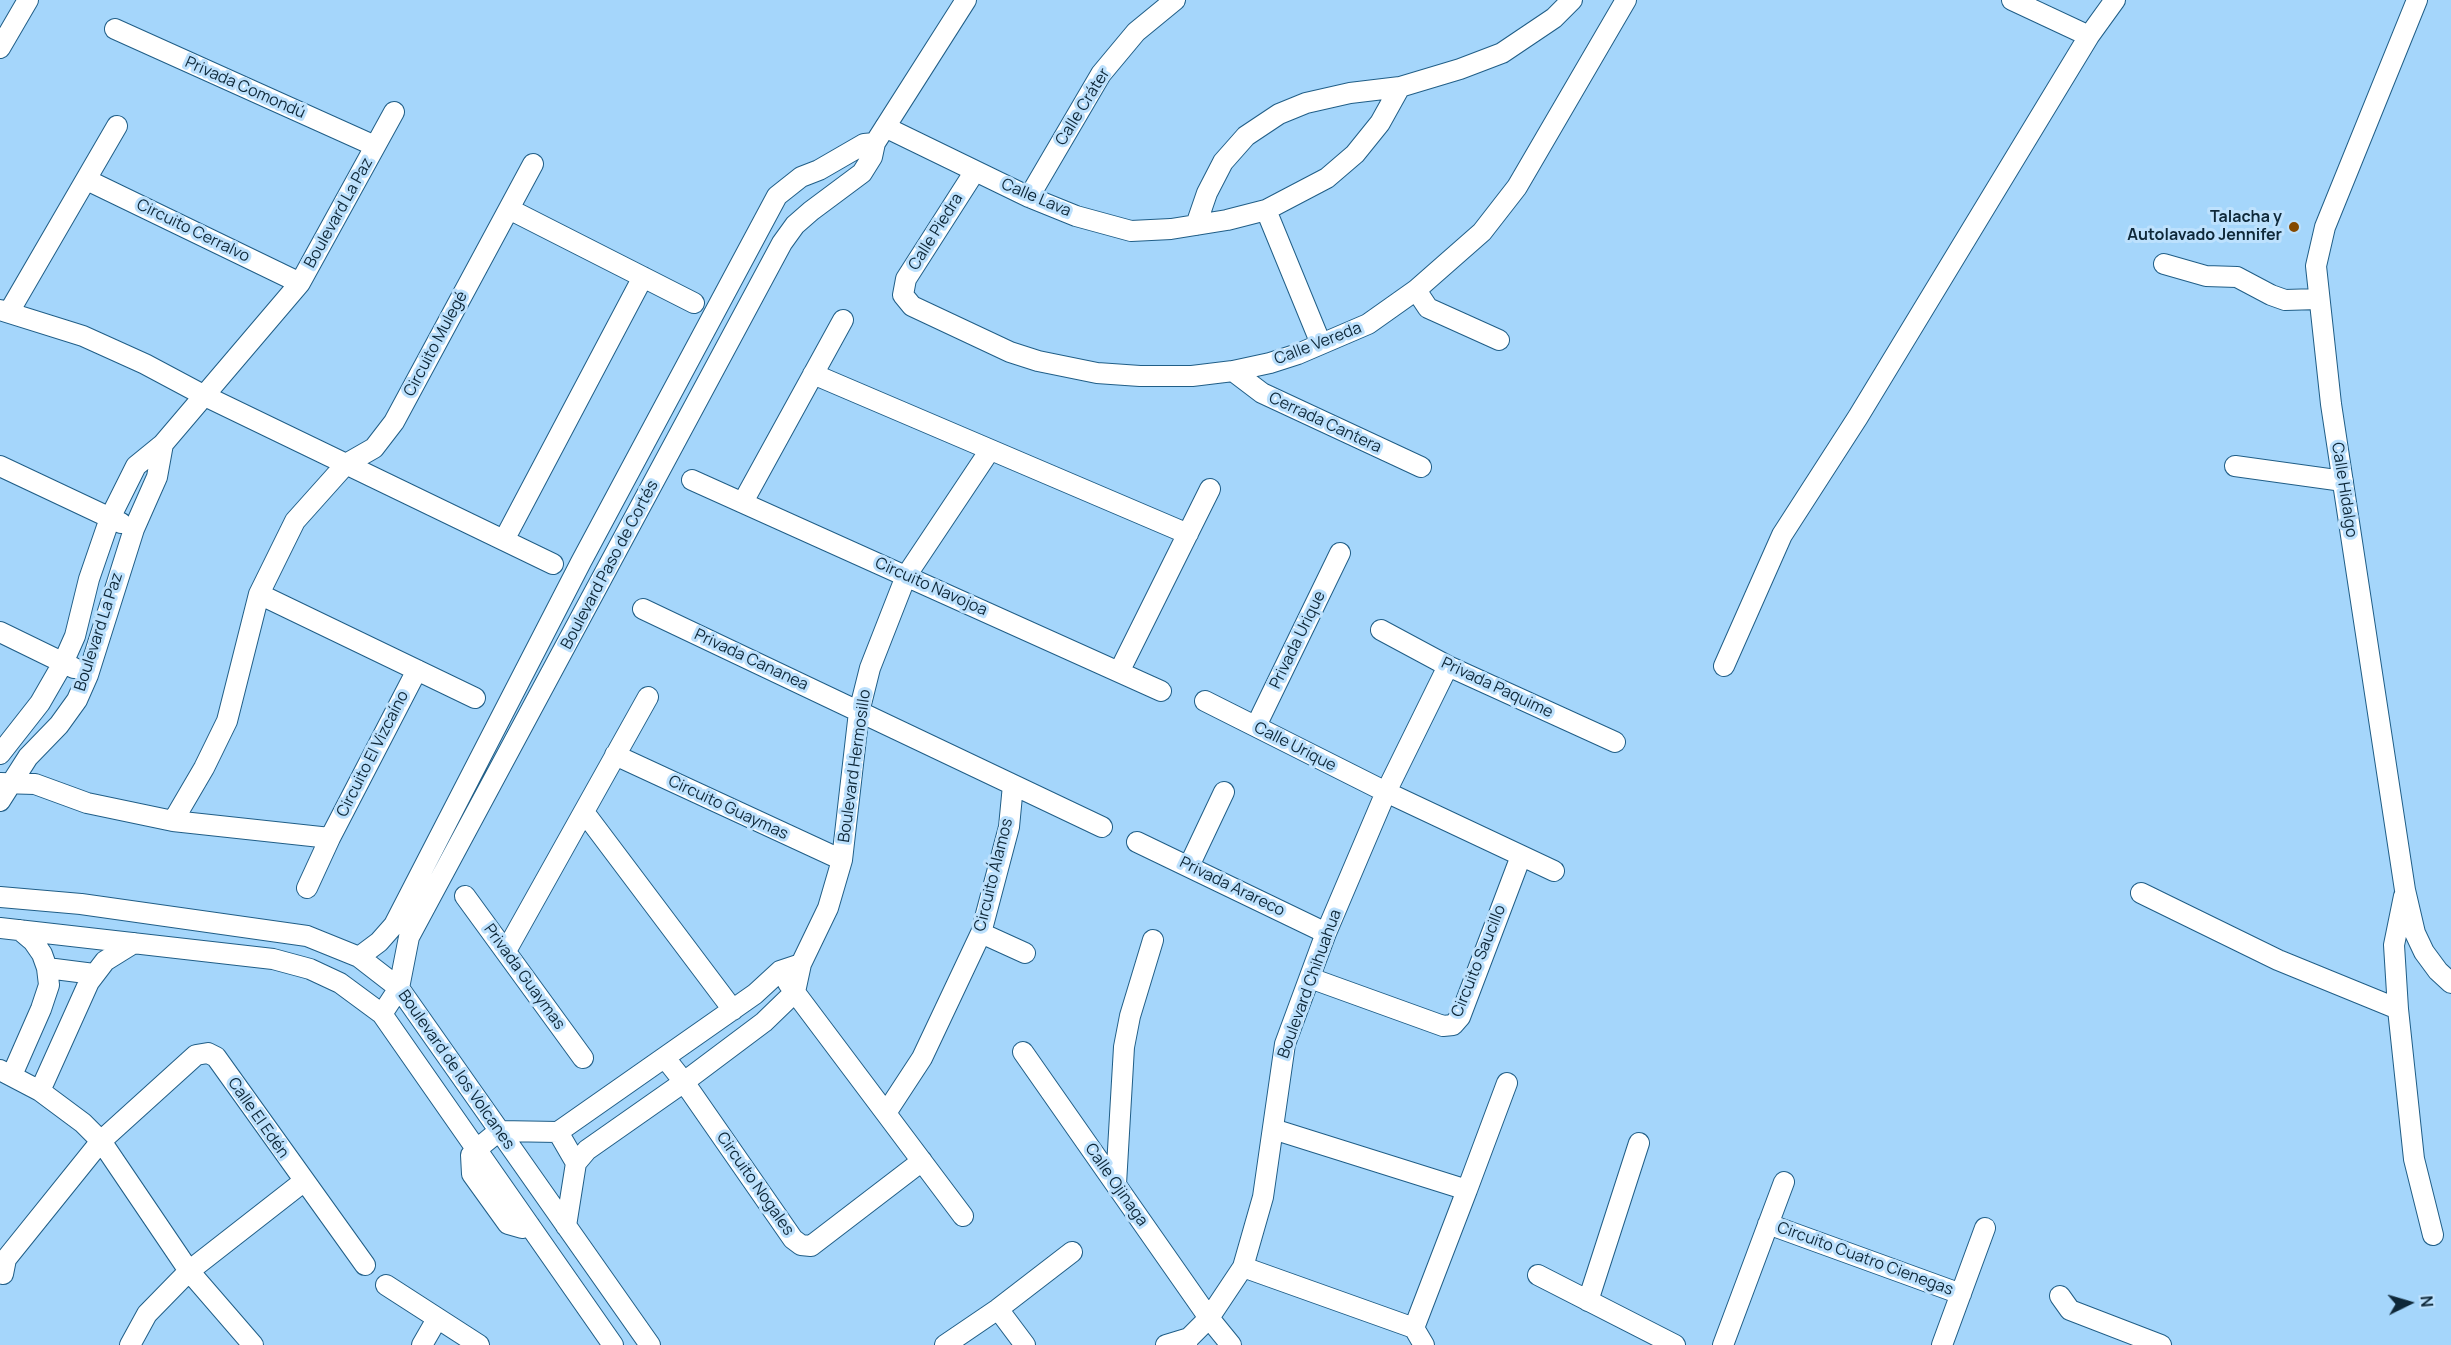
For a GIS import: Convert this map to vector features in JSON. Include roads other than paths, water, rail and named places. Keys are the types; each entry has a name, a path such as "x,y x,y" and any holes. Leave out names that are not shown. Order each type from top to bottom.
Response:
{"street":[{"path":"0,48 28,0"},
{"name":"Boulevard Paso de Cortés","path":"382,1014 399,988 409,937 782,243 795,225 811,211 862,173 872,157 880,135 966,0"},
{"name":"Calle Cráter","path":"1029,197 1101,74 1136,33 1175,0"},
{"path":"1196,225 1207,193 1223,162 1246,136 1279,114 1306,103 1350,93 1400,87 1460,69 1502,53 1554,18 1572,0"},
{"name":"Calle Vereda","path":"903,295 912,306 1010,352 1038,361 1096,373 1192,376 1233,371 1270,363 1322,344 1368,324 1416,290 1482,232 1517,187 1626,0"},
{"path":"2012,0 2089,36"},
{"path":"1724,666 1782,535 1858,417 2089,36 2115,0"},
{"name":"Calle Hidalgo","path":"2417,0 2325,226 2316,266 2318,300 2343,481 2405,890 2415,933 2424,952 2438,971 2451,983"},
{"name":"Privada Comondú","path":"115,29 375,146"},
{"name":"Calle Lava","path":"880,135 975,171 1076,216 1131,231 1196,225 1266,210 1327,178 1354,154 1380,123 1400,87"},
{"name":"Boulevard La Paz","path":"0,754 40,703 63,663 75,636 89,579 110,518 136,466 163,444 300,283 394,112"},
{"path":"117,126 87,180 5,311 83,336 145,364 205,396 553,564"},
{"name":"Boulevard Paso de Cortés","path":"360,957 379,942 394,925 581,562 757,229 777,196 801,177 819,170 880,135"},
{"name":"Circuito Mulegé","path":"346,464 374,448 394,422 533,164"},
{"name":"Calle Piedra","path":"903,295 906,279 975,171"},
{"name":"Circuito Cerralvo","path":"87,180 300,283"},
{"path":"509,209 694,303"},
{"path":"1266,210 1322,344"},
{"path":"757,229 782,243"},
{"path":"2164,264 2206,276 2237,277 2285,300 2318,300"},
{"path":"504,540 643,277"},
{"path":"1416,290 1428,308 1499,340"},
{"path":"743,502 843,320"},
{"name":"Cerrada Cantera","path":"1233,371 1262,393 1421,468"},
{"path":"813,374 1188,534"},
{"name":"Boulevard La Paz","path":"0,801 5,783 59,725 77,700 88,675 134,529 157,477 163,444"},
{"name":"Boulevard Hermosillo","path":"795,992 801,963 828,908 842,860 859,712 870,668 906,576 990,450"},
{"path":"173,821 204,768 227,721 259,594 295,521 346,464"},
{"path":"0,466 134,529"},
{"path":"2235,466 2343,481"},
{"name":"Circuito Navojoa","path":"692,480 1161,691"},
{"path":"1119,672 1210,489"},
{"name":"Privada Urique","path":"1256,726 1340,553"},
{"path":"581,562 605,574"},
{"path":"259,594 475,698"},
{"name":"Privada Cananea","path":"643,609 859,712"},
{"name":"Privada Paquime","path":"1381,630 1448,666 1615,742"},
{"path":"0,632 88,675"},
{"name":"Boulevard Chihuahua","path":"1166,1345 1187,1342 1209,1318 1243,1267 1263,1197 1285,1044 1326,933 1386,792 1448,666"},
{"name":"Circuito El Vizcaíno","path":"307,888 330,838 417,670"},
{"path":"506,951 648,697"},
{"name":"Calle Urique","path":"1205,701 1386,792"},
{"path":"859,712 1102,827"},
{"name":"Circuito Guaymas","path":"615,755 842,860"},
{"path":"5,783 35,784 87,803 173,821 330,838"},
{"name":"Circuito Álamos","path":"886,1113 922,1058 981,933 1009,827 1013,785"},
{"path":"1189,866 1224,792"},
{"path":"1386,792 1554,871"},
{"path":"584,812 733,1010"},
{"name":"Privada Arareco","path":"1137,842 1326,933"},
{"name":"Circuito Saucillo","path":"1310,978 1443,1026 1453,1025 1460,1017 1521,856"},
{"path":"2405,890 2394,945 2398,1010 2414,1159 2433,1235"},
{"path":"2141,893 2278,960 2398,1010"},
{"name":"Boulevard de los Volcanes","path":"1,896 81,904 307,936 360,957 399,988 650,1345"},
{"name":"Privada Guaymas","path":"465,896 583,1058"},
{"name":"Boulevard de los Volcanes","path":"0,928 273,959 309,969 340,983 382,1014 613,1345"},
{"path":"20,930 33,941 42,954 49,985 46,996 6,1072 40,1091 83,1123 101,1141 189,1271 253,1345"},
{"path":"981,933 1025,953"},
{"path":"1116,1184 1124,1047 1130,1016 1153,940"},
{"path":"40,1091 78,1003 94,974 119,951 134,943"},
{"path":"477,1149 500,1131 558,1132 599,1101 733,1010 780,971 801,963"},
{"path":"47,968 94,974"},
{"path":"780,971 963,1216"},
{"path":"566,1226 576,1163 587,1150 764,1022 795,992"},
{"name":"Calle Ojinaga","path":"1023,1052 1209,1318 1231,1345"},
{"name":"Calle El Edén","path":"101,1141 196,1055 208,1053 216,1057 303,1182"},
{"name":"Circuito Nogales","path":"665,1058 793,1239 801,1245 811,1246 922,1161"},
{"path":"1243,1267 1419,1336 1467,1190 1507,1083"},
{"path":"1273,1129 1467,1190"},
{"path":"558,1132 576,1163"},
{"path":"3,1274 6,1258 101,1141"},
{"path":"1588,1301 1639,1143"},
{"path":"130,1345 147,1314 189,1271 303,1182 365,1265"},
{"name":"Circuito Cuatro Cienegas","path":"1723,1345 1784,1182"},
{"name":"Circuito Cuatro Cienegas","path":"1768,1224 1961,1294"},
{"path":"1942,1345 1985,1228"},
{"path":"945,1345 998,1309 1072,1252"},
{"path":"1538,1275 1675,1345"},
{"path":"386,1285 479,1345"},
{"path":"2060,1296 2070,1310 2161,1345"},
{"path":"998,1309 1025,1345"},
{"path":"422,1345 436,1319"}],"place":[{"name":"Talacha y Autolavado Jennifer","path":"2294,227"}]}
